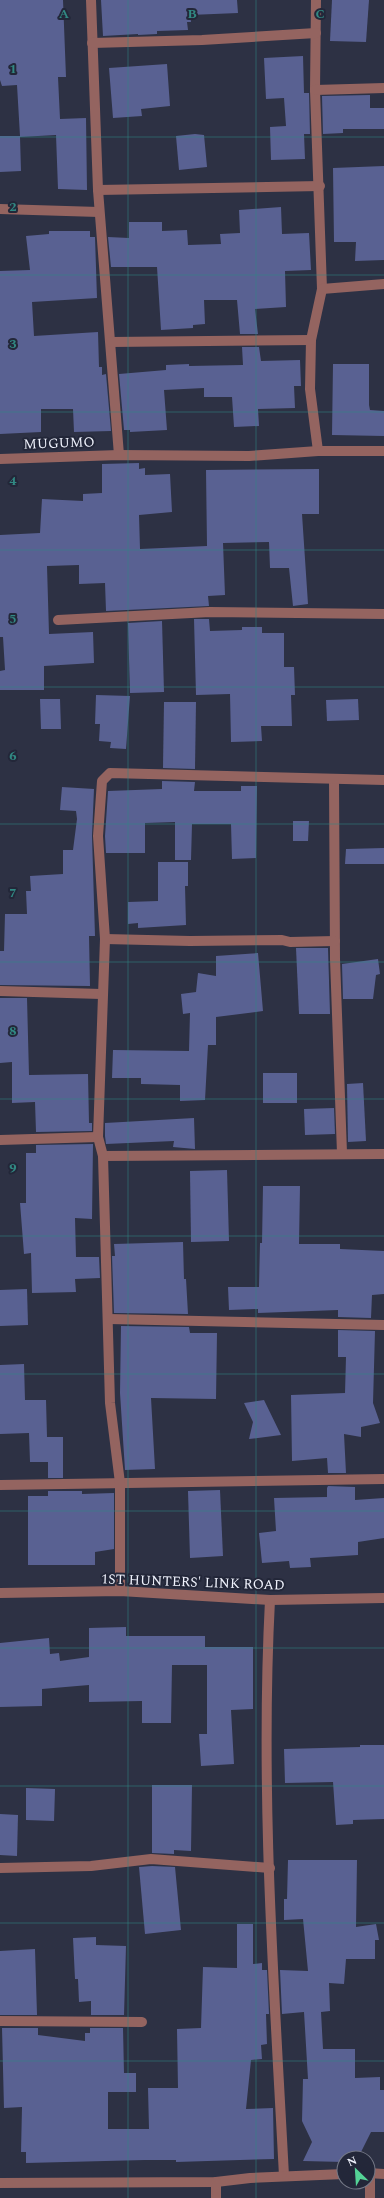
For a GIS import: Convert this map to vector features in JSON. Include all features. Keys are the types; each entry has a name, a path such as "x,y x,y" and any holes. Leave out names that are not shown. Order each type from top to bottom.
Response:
{"street":[{"path":"90,0 99,212 111,342 119,455"},
{"path":"316,0 315,90 320,186 322,289 311,340 310,389 318,451"},
{"path":"92,43 202,40 316,33"},
{"path":"315,90 384,88"},
{"path":"98,190 320,186"},
{"path":"0,208 99,212"},
{"path":"322,289 384,284"},
{"path":"111,342 311,340"},
{"name":"MUGUMO","path":"0,459 119,455 249,456 318,451 384,451"},
{"path":"58,620 210,612 384,614"},
{"path":"120,1591 120,1483 110,1403 109,1320 103,1156 98,1137 101,994 105,939 98,836 102,781 110,774 384,780"},
{"path":"334,779 335,941 342,1153"},
{"path":"105,939 190,941 282,940 290,942 335,941"},
{"path":"0,991 101,994"},
{"path":"0,1140 98,1137"},
{"path":"103,1156 342,1153 384,1154"},
{"path":"109,1320 384,1325"},
{"path":"0,1485 384,1478"},
{"name":"1ST HUNTERS' LINK ROAD","path":"0,1593 120,1591 270,1600 384,1598"},
{"path":"270,1600 266,1679 270,1868 284,2176"},
{"path":"0,1868 91,1866 151,1859 270,1868"},
{"path":"0,2021 142,2022"},
{"path":"0,2183 216,2182 250,2178 336,2174"},
{"path":"216,2182 216,2198"}],"building":[{"path":"0,0 63,0 66,77 58,77 60,119 86,118 87,190 58,189 56,135 20,137 21,171 0,172 0,136 20,136 17,85 2,86 0,80"},
{"path":"101,0 237,0 238,13 190,15 191,22 187,22 188,30 157,31 157,34 103,36"},
{"path":"332,0 369,0 366,42 330,41"},
{"path":"303,56 304,93 309,93 310,134 304,134 305,159 271,160 270,127 286,126 284,98 266,99 264,58"},
{"path":"167,64 170,106 141,109 142,116 113,118 109,68"},
{"path":"370,95 370,108 384,108 384,129 343,129 343,133 323,134 322,96"},
{"path":"195,134 204,135 207,167 179,170 176,136"},
{"path":"384,166 384,260 355,261 356,242 334,242 333,168"},
{"path":"281,207 282,234 309,233 311,270 285,271 286,307 255,309 258,334 240,334 237,300 204,300 205,324 193,325 193,328 161,330 157,267 111,267 108,237 129,238 129,222 162,222 162,231 187,230 188,245 221,244 220,234 240,233 239,210"},
{"path":"49,231 90,231 90,237 95,237 97,298 32,302 34,336 98,332 99,367 102,367 102,375 106,374 111,431 74,432 73,409 41,409 41,432 0,434 0,271 30,270 26,236 49,234"},
{"path":"242,347 259,347 261,361 300,360 301,386 294,386 295,408 258,409 259,426 234,427 232,397 204,397 204,388 164,390 167,430 130,432 130,430 124,430 119,374 166,370 166,365 243,365"},
{"path":"333,364 369,364 370,410 384,411 384,436 332,435"},
{"path":"139,463 139,469 145,468 145,475 170,474 172,512 139,515 140,549 207,546 206,470 319,469 319,514 302,514 308,604 293,606 289,568 270,568 269,542 223,543 225,595 208,596 209,606 106,611 105,583 79,584 79,565 47,566 49,634 93,632 94,663 44,666 44,690 0,690 0,671 5,670 3,637 0,637 0,535 40,533 42,499 83,501 83,494 102,493 102,464"},
{"path":"194,619 209,619 210,631 242,630 242,627 262,627 262,633 284,633 284,667 294,667 295,695 291,695 292,726 261,726 262,741 231,742 230,694 196,695"},
{"path":"162,621 164,692 130,693 128,623"},
{"path":"96,695 130,696 126,749 110,748 111,742 99,741 100,724 95,724"},
{"path":"40,699 60,699 61,729 41,729"},
{"path":"358,699 359,720 327,721 326,700"},
{"path":"164,702 196,702 195,769 163,768"},
{"path":"162,781 195,782 194,791 241,791 241,786 257,786 256,858 232,859 231,824 192,824 191,860 175,860 175,822 145,823 145,853 106,853 105,836 108,791 162,789"},
{"path":"62,787 94,789 92,836 95,936 89,936 90,986 0,985 0,951 4,951 5,914 27,914 26,891 31,891 30,876 63,874 63,850 73,850 77,819 76,811 60,810"},
{"path":"293,821 309,821 308,841 293,841"},
{"path":"384,848 384,864 345,864 346,849"},
{"path":"158,862 188,862 188,886 185,886 186,925 138,928 138,923 128,924 128,902 158,901"},
{"path":"296,948 328,948 330,1014 299,1014"},
{"path":"258,953 263,1011 216,1017 216,1045 208,1045 205,1100 180,1101 180,1085 141,1084 141,1078 112,1078 113,1050 189,1051 190,1013 183,1014 181,994 196,992 198,973 216,976 216,956"},
{"path":"378,959 380,974 376,975 373,999 343,999 342,964"},
{"path":"0,998 27,998 29,1075 88,1074 89,1123 92,1123 92,1131 36,1132 35,1102 12,1103 12,1062 0,1063"},
{"path":"263,1073 297,1073 297,1103 263,1103"},
{"path":"363,1083 366,1141 348,1142 347,1084"},
{"path":"334,1108 335,1134 305,1135 304,1109"},
{"path":"194,1118 195,1149 173,1147 174,1141 106,1144 105,1123"},
{"path":"93,1144 92,1219 75,1218 76,1257 99,1257 100,1278 75,1279 76,1292 32,1293 31,1253 24,1254 20,1203 26,1203 26,1153 36,1153 36,1145"},
{"path":"227,1170 229,1241 191,1242 190,1171"},
{"path":"263,1186 300,1186 299,1244 340,1244 340,1249 384,1251 384,1294 372,1295 371,1318 338,1317 338,1310 258,1313 258,1309 229,1310 228,1287 259,1287 260,1243 262,1243"},
{"path":"183,1242 184,1279 186,1279 188,1314 114,1313 112,1256 115,1256 114,1244"},
{"path":"27,1289 28,1325 0,1326 0,1290"},
{"path":"121,1326 189,1327 190,1333 217,1333 216,1399 151,1398 155,1469 125,1470 120,1393"},
{"path":"338,1330 375,1331 373,1403 380,1423 361,1427 361,1437 344,1434 346,1473 328,1473 327,1458 292,1461 291,1395 345,1393 346,1357 338,1357"},
{"path":"24,1364 25,1400 46,1400 47,1437 63,1437 63,1478 48,1478 48,1462 30,1462 29,1433 0,1434 0,1365"},
{"path":"264,1400 281,1435 249,1439 253,1422 244,1403"},
{"path":"328,1486 355,1487 355,1500 384,1498 384,1538 358,1542 358,1555 310,1558 311,1567 290,1568 289,1561 262,1563 259,1533 276,1531 274,1498 327,1497"},
{"path":"220,1490 223,1556 190,1558 188,1491"},
{"path":"48,1491 82,1491 82,1494 114,1493 114,1549 95,1552 95,1565 28,1565 28,1496 48,1496"},
{"path":"126,1627 126,1636 205,1636 205,1647 253,1647 253,1709 231,1710 234,1764 201,1766 199,1734 207,1734 207,1665 172,1665 171,1723 142,1723 142,1701 89,1702 89,1685 42,1689 42,1706 0,1707 0,1643 49,1638 50,1654 59,1653 60,1661 89,1657 89,1628"},
{"path":"360,1745 384,1745 384,1819 353,1820 353,1824 336,1825 333,1782 285,1783 284,1749 360,1747"},
{"path":"152,1785 192,1785 191,1851 174,1850 174,1854 152,1853"},
{"path":"26,1788 55,1789 54,1821 26,1820"},
{"path":"0,1814 18,1815 17,1856 0,1855"},
{"path":"288,1860 357,1860 356,1927 376,1924 379,1940 375,1940 375,1959 346,1959 344,1984 329,1983 330,2011 321,2012 323,2049 355,2049 355,2078 380,2077 380,2090 384,2090 384,2132 371,2132 362,2150 336,2150 336,2162 303,2161 312,2142 302,2121 303,2079 308,2079 304,2012 282,2014 280,1970 308,1971 303,1919 284,1920 284,1899 287,1899"},
{"path":"139,1867 175,1867 181,1930 145,1934"},
{"path":"237,1924 253,1924 253,1964 262,1963 262,1970 267,1970 269,2014 266,2014 267,2044 261,2045 262,2059 251,2060 246,2109 273,2108 274,2159 176,2162 176,2160 145,2160 26,2163 26,2152 21,2152 22,2107 4,2108 2,2028 38,2028 38,2035 85,2041 85,2033 90,2033 90,2028 123,2028 124,2073 136,2073 136,2092 108,2092 108,2129 149,2129 148,2088 178,2088 177,2029 201,2028 203,1967 237,1968"},
{"path":"96,1937 96,1945 126,1946 124,2015 91,2015 91,2001 79,2002 78,1979 75,1979 73,1938"},
{"path":"35,1949 37,2015 0,2015 0,1951"}]}
